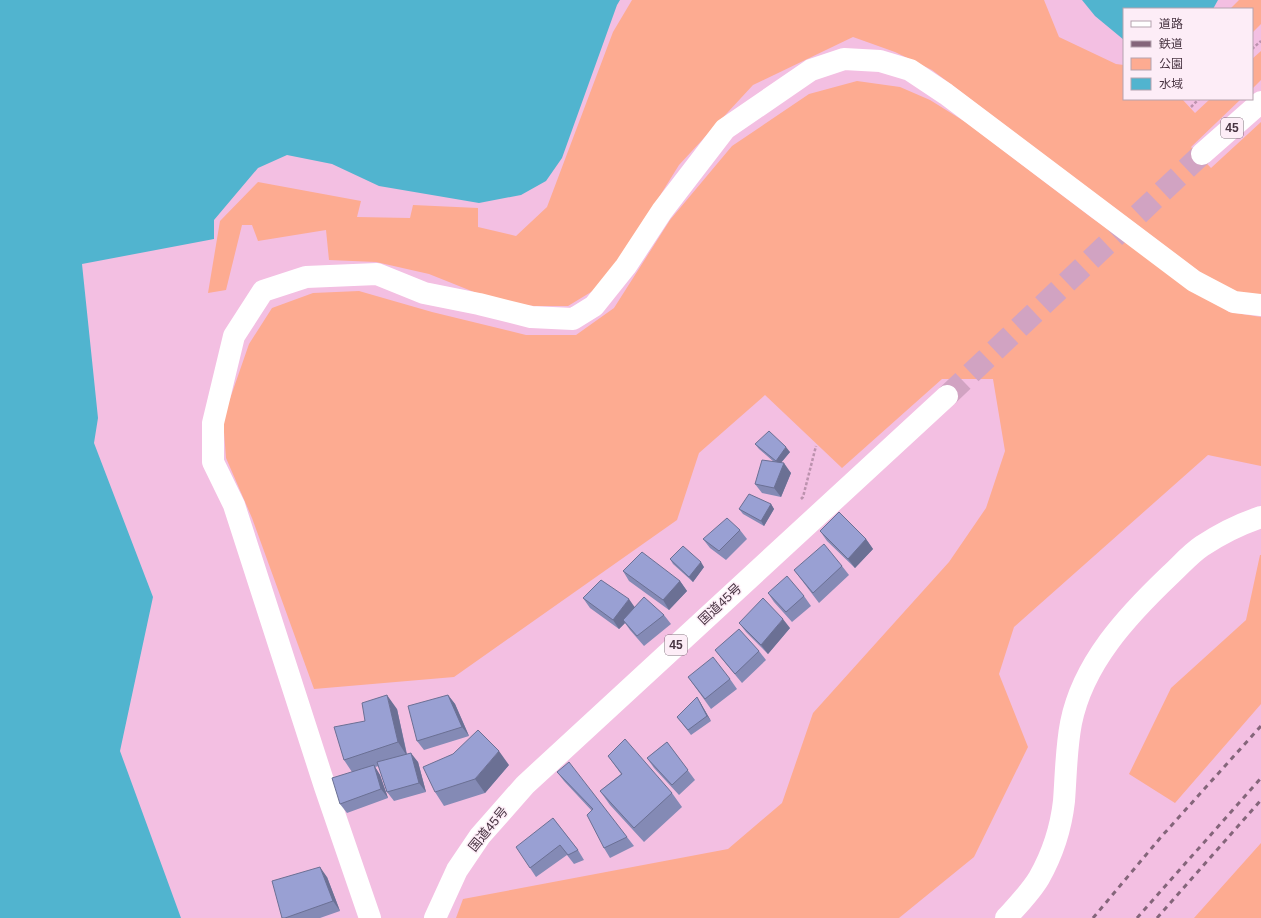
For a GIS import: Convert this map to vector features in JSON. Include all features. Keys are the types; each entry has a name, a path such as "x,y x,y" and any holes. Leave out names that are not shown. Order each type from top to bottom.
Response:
{"main road":[{"path":"370,918 325,787 234,505 213,462 213,423 234,336 263,291 306,277 377,274 424,293 479,304 531,317 573,319 594,306 626,266 662,211 726,129 811,70 844,60 880,61 910,70 946,94 1154,252 1194,280 1234,302 1261,305"},
{"name":"45","path":"1202,154 1261,102"},
{"name":"国道45号","path":"435,918 457,870 480,836 525,785 948,396"},
{"path":"1006,918 1038,880 1050,856 1059,828 1064,803 1071,724 1079,693 1092,667 1111,638 1149,595 1200,547 1232,528 1261,517"}],"path":[{"path":"1253,48 1261,41"},
{"path":"1191,107 1198,100"}],"green space":[{"path":"632,0 1044,0 1059,37 1116,64 1123,65 1123,100 1183,100 1195,113 1209,100 1240,100 1191,147 1211,168 1261,122 1261,297 1234,295 1197,270 932,70 895,52 853,37 753,85 679,165 625,252 596,289 568,306 504,304 429,274 376,262 329,260 326,230 258,241 252,225 242,225 226,290 208,293 220,221 258,182 361,201 357,217 410,218 413,205 478,208 478,227 516,236 547,207 613,32"},
{"path":"1239,0 1261,0 1261,24 1253,32 1253,8 1231,8"},
{"path":"1261,51 1261,80 1253,88 1253,58"},
{"path":"857,81 900,87 930,100 967,123 1092,218 1229,312 1261,317 1261,466 1208,455 1014,627 999,674 1028,747 974,857 899,918 456,918 463,899 728,849 782,803 813,713 949,562 986,508 1005,451 993,379 942,379 842,468 765,395 699,453 677,520 454,677 314,689 252,518 226,458 223,419 249,344 272,308 313,293 359,291 432,312 526,335 576,335 614,308 670,220 732,146 809,94"},
{"path":"1260,555 1261,704 1175,803 1129,774 1171,688 1246,620"},
{"path":"1261,843 1261,918 1194,918"}],"water":[{"path":"0,0 620,0 562,158 546,181 521,195 479,203 379,186 332,164 287,155 258,168 214,220 214,239 82,264 98,418 94,443 153,597 120,751 181,918 0,918"},
{"path":"1082,0 1218,0 1214,8 1123,8 1123,39 1095,16"}],"building":[{"path":"769,431 786,447 776,461 755,444"},
{"path":"762,460 784,463 774,488 755,484"},
{"path":"749,494 771,504 761,521 739,509"},
{"path":"839,512 866,539 848,559 820,531"},
{"path":"727,518 740,530 719,551 703,539"},
{"path":"824,544 842,566 813,593 794,570"},
{"path":"683,546 701,562 689,577 670,559"},
{"path":"642,552 680,581 663,600 623,571"},
{"path":"787,576 804,596 786,612 768,593"},
{"path":"601,580 629,599 613,620 583,598"},
{"path":"644,597 664,615 637,636 623,620"},
{"path":"763,598 783,619 761,645 739,623"},
{"path":"739,629 759,651 735,674 715,650"},
{"path":"713,657 730,679 705,699 688,677"},
{"path":"387,695 398,742 344,760 334,727 365,721 362,703"},
{"path":"448,695 462,727 417,741 408,706"},
{"path":"697,697 707,716 688,730 677,717"},
{"path":"478,730 499,751 475,779 435,792 423,767 453,754"},
{"path":"625,739 672,793 634,828 600,791 622,774 608,756"},
{"path":"667,742 688,770 672,785 647,758"},
{"path":"411,753 419,783 387,792 377,762"},
{"path":"569,762 627,837 604,848 587,815 593,809 557,772"},
{"path":"374,765 381,789 340,804 332,778"},
{"path":"553,818 578,850 568,855 560,845 530,868 516,847"},
{"path":"320,867 333,901 282,918 272,881"}],"tunnel":[{"path":"947,396 1202,154"}],"railway":[{"path":"1093,918 1161,837 1261,726"},
{"path":"1137,918 1261,778"},
{"path":"1157,918 1261,800"}]}
